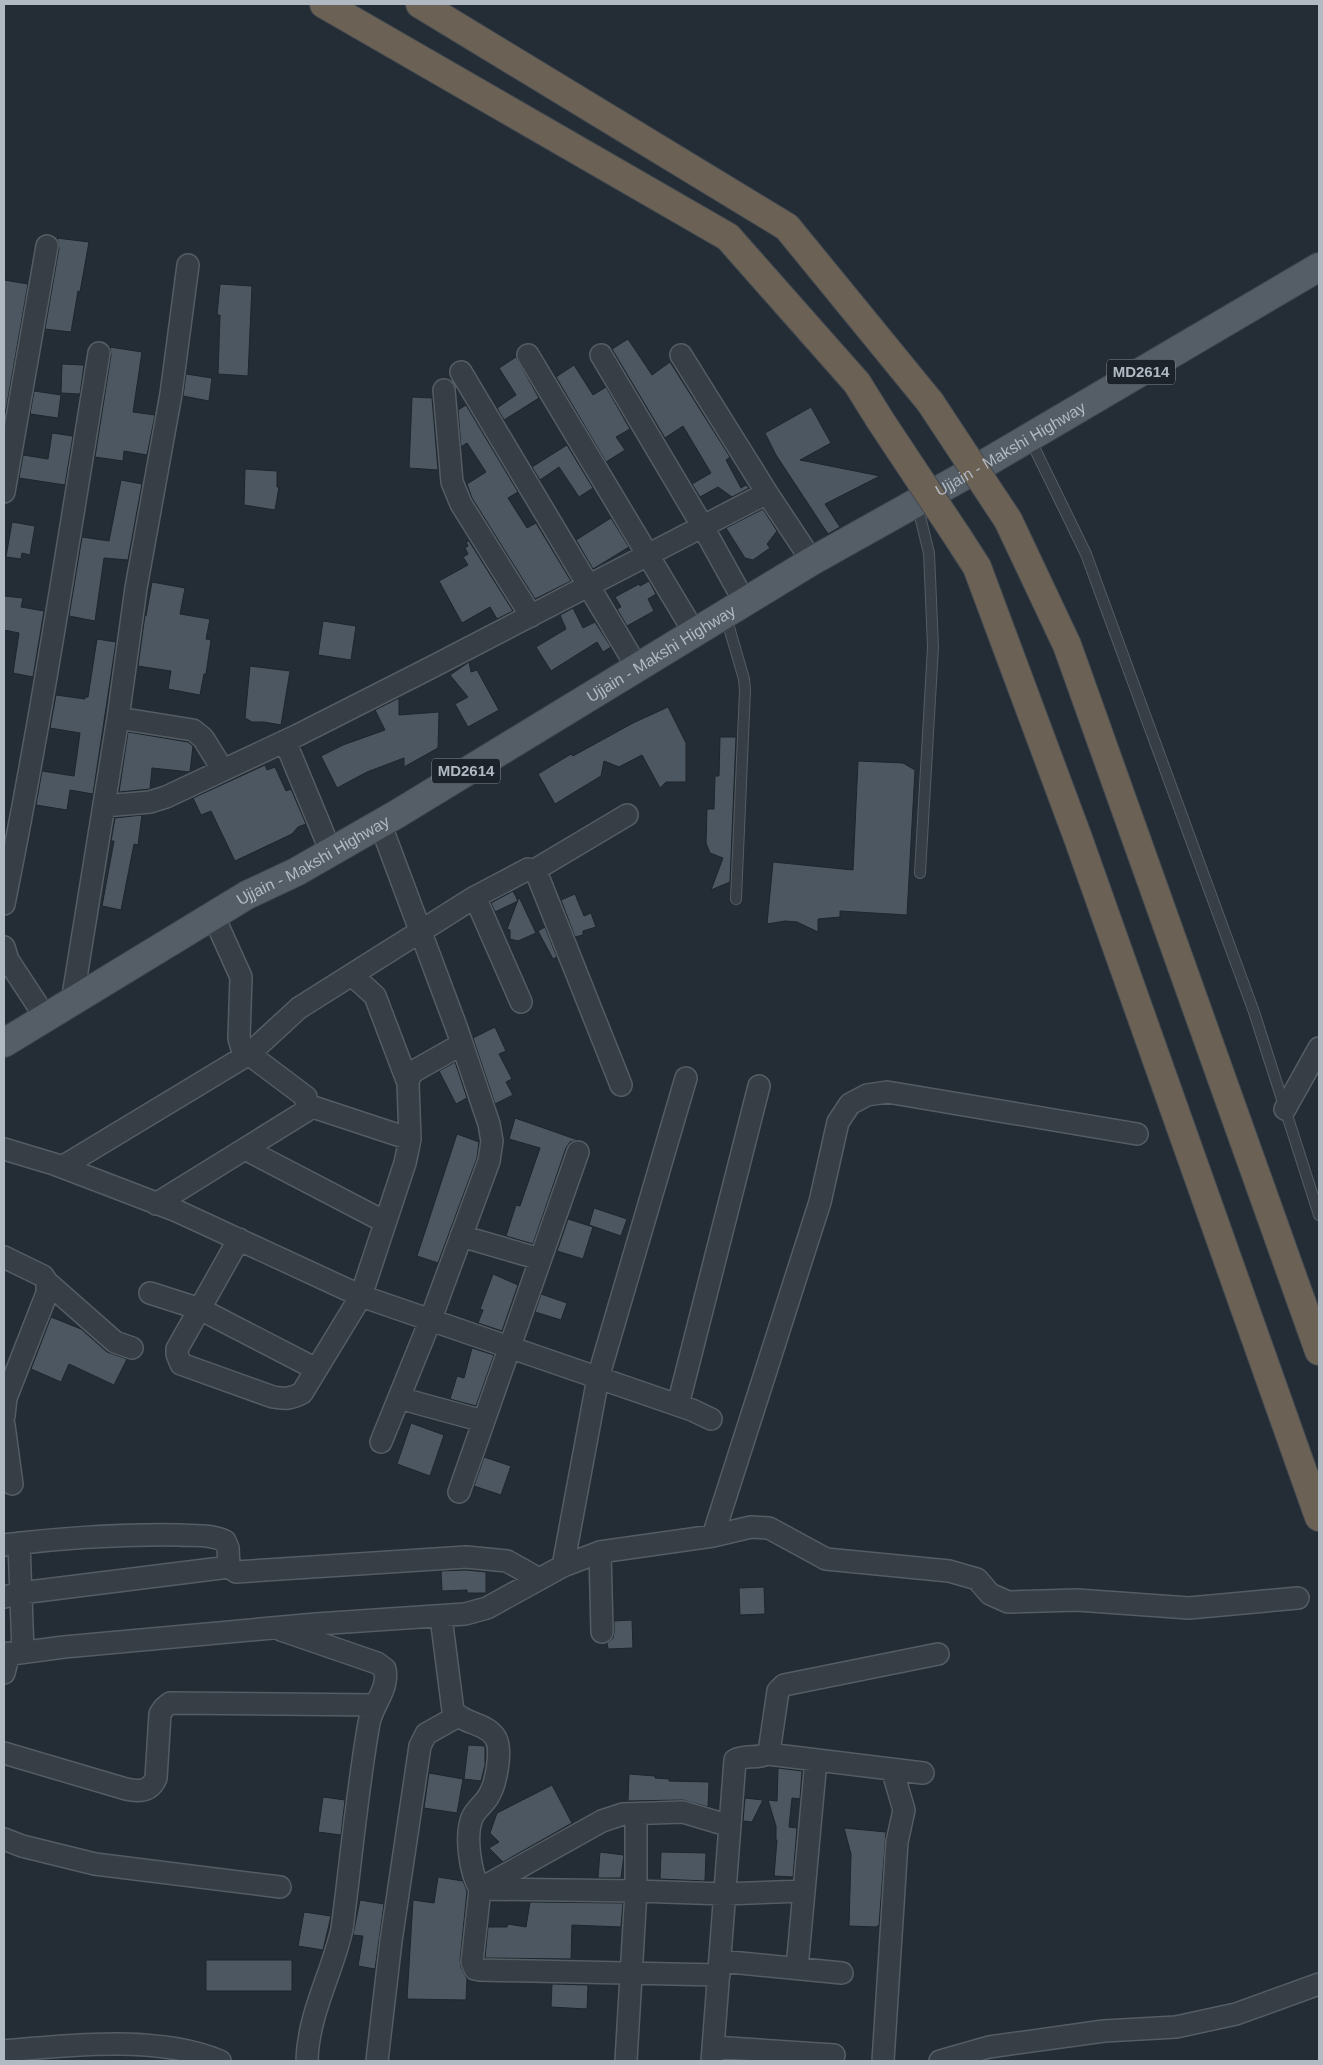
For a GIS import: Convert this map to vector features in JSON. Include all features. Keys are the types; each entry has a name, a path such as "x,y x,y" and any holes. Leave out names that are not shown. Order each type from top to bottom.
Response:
{"highway":[{"path":"324,4 728,237 857,383 977,567 1071,820 1319,1517"},
{"path":"420,4 787,227 930,402 1008,520 1067,645 1319,1352"}],"main road":[{"name":"Ujjain - Makshi Highway","path":"4,1043 214,917 247,895 296,872 380,823 812,561 1029,438 1319,267"}],"street":[{"path":"4,492 47,246"},
{"path":"72,1002 118,718 136,588 171,394 188,265"},
{"path":"4,904 50,657 99,353"},
{"path":"528,355 694,632"},
{"path":"601,355 703,527 735,607"},
{"path":"681,355 812,561"},
{"path":"462,372 637,667"},
{"path":"444,390 452,482 461,504 531,616"},
{"path":"104,806 150,802 166,797 285,740 531,616 646,554 703,527 767,493"},
{"path":"118,718 193,730 203,738 222,770"},
{"path":"285,740 331,852"},
{"path":"62,1167 249,1054 299,1008 475,897 523,870 533,870 627,815"},
{"path":"380,823 462,1044 489,1124 492,1141 489,1161 430,1321 381,1442"},
{"path":"533,870 537,874 621,1085"},
{"path":"475,897 521,1002"},
{"path":"156,1204 306,1111 306,1097 242,1049 239,1038 241,977 214,917"},
{"path":"4,947 8,960 46,1018"},
{"path":"352,975 375,996 408,1083"},
{"path":"239,1239 177,1349 177,1354 181,1364 273,1397 287,1400 302,1393 361,1296 405,1163 410,1139 408,1083 410,1075 462,1044"},
{"path":"1285,1108 1319,1048"},
{"path":"563,1566 598,1378 686,1078"},
{"path":"678,1405 759,1086"},
{"path":"713,1536 820,1202 838,1122 850,1104 867,1095 887,1092 1137,1134"},
{"path":"307,1105 410,1139"},
{"path":"4,1149 62,1167 177,1211 361,1296 678,1405 710,1419"},
{"path":"245,1149 385,1222"},
{"path":"459,1492 578,1152"},
{"path":"461,1236 540,1259"},
{"path":"4,1257 42,1276 46,1282 115,1342 132,1348"},
{"path":"4,1416 6,1398 47,1293 46,1282"},
{"path":"150,1293 200,1310 316,1369"},
{"path":"399,1398 483,1421"},
{"path":"4,1425 12,1484"},
{"path":"229,1567 228,1548 225,1541 207,1536 144,1534 11,1544 10,1658 316,1624 465,1614 496,1604 563,1566 600,1552 713,1536 751,1527 769,1528 826,1559 888,1563 949,1571 977,1580 990,1594 1008,1602 1078,1600 1189,1608 1298,1598"},
{"path":"600,1552 602,1632"},
{"path":"12,1595 229,1567 236,1572 466,1557 498,1559 539,1579"},
{"path":"441,1617 453,1711 458,1716 490,1732 496,1738 499,1748 496,1779 489,1795 472,1818 470,1831 471,1868 480,1889 472,1962 475,1969 632,1972 719,1968 797,1968 842,1973"},
{"path":"277,1629 377,1662 385,1669 387,1678 386,1686 370,1721 342,1929 337,1952 314,2012 309,2036 307,2061"},
{"path":"768,1754 772,1746 778,1692 784,1685 938,1654"},
{"path":"4,1753 126,1789 144,1791 153,1785 156,1778 160,1714 170,1703 376,1705"},
{"path":"377,2061 391,1941 420,1746 426,1734 458,1716"},
{"path":"834,2055 713,2054 735,1760 739,1757 764,1756 768,1754 923,1773"},
{"path":"797,1968 816,1760"},
{"path":"883,2061 897,1842 904,1810 892,1769"},
{"path":"480,1889 602,1821 623,1814 683,1812 730,1826"},
{"path":"626,2061 636,1891 636,1825"},
{"path":"4,1839 22,1846 95,1864 280,1887"},
{"path":"480,1889 725,1894 804,1891"},
{"path":"940,2061 989,2047 1104,2032 1176,2027 1236,2014 1319,1984"},
{"path":"4,2051 137,2053 163,2046 191,2051 220,2061"}],"lane":[{"path":"1029,438 1086,554 1254,1012 1319,1215"},
{"path":"916,502 929,553 932,647 920,873"},
{"path":"735,607 733,642 745,690 736,899"}],"building":[{"path":"57,238 89,242 71,332 45,329 59,248"},
{"path":"4,280 28,284 6,410 4,409"},
{"path":"220,284 252,286 248,376 218,374 220,315 217,315"},
{"path":"628,339 652,375 670,362 730,457 726,460 741,488 746,485 749,488 732,497 718,487 700,497 692,484 711,473 683,426 665,438 612,349"},
{"path":"110,347 142,352 133,412 155,415 147,455 124,451 123,461 95,457 111,355"},
{"path":"516,357 539,398 504,420 497,408 516,395 499,368"},
{"path":"62,364 84,365 80,394 61,393"},
{"path":"574,365 593,395 606,387 630,429 616,437 625,450 606,462 556,377"},
{"path":"186,374 212,378 209,401 183,396"},
{"path":"34,391 61,395 58,418 30,414"},
{"path":"412,397 432,398 438,470 409,468"},
{"path":"466,405 518,492 508,498 527,528 536,523 571,581 535,599 472,498 467,484 486,472 467,443 461,447 458,410"},
{"path":"811,407 831,443 800,460 880,476 825,504 840,527 828,534 776,455 765,433"},
{"path":"52,433 73,436 65,485 19,478 23,455 48,459"},
{"path":"567,445 593,488 579,497 559,467 540,480 532,467"},
{"path":"245,469 277,471 277,487 279,487 275,510 244,505"},
{"path":"121,480 142,484 128,560 104,558 95,621 69,616 82,537 109,541"},
{"path":"763,509 777,531 767,544 770,548 753,560 745,558 726,528"},
{"path":"611,518 629,547 593,569 576,540"},
{"path":"12,522 35,526 30,555 22,553 21,559 6,557"},
{"path":"469,541 513,611 497,619 490,607 462,623 439,581 468,565 463,557 468,554 465,548 468,546 466,542"},
{"path":"649,581 656,594 648,599 654,611 627,626 617,609 621,607 615,597 639,584 640,586"},
{"path":"152,582 185,588 180,614 210,619 206,639 211,640 206,674 204,674 200,695 168,689 171,671 138,666"},
{"path":"4,596 23,598 21,607 44,611 33,677 13,673 19,633 4,630"},
{"path":"573,608 583,628 595,622 611,647 603,652 597,642 551,671 536,647 566,629 560,615"},
{"path":"323,621 356,626 351,660 318,655"},
{"path":"97,639 116,642 93,794 70,790 67,810 36,805 42,771 74,776 80,733 50,728 56,695 85,699 85,697 88,697"},
{"path":"469,662 471,672 477,670 499,710 468,727 455,704 468,697 450,675"},
{"path":"250,666 290,671 281,725 252,722 245,718"},
{"path":"399,698 399,715 439,712 438,748 404,767 404,758 367,772 337,788 321,756 343,745 385,730 375,710"},
{"path":"668,707 686,743 686,782 666,782 660,788 642,755 619,767 604,761 601,776 555,804 538,774 571,754 573,756 633,723"},
{"path":"128,732 188,742 193,746 190,772 152,768 150,789 119,792"},
{"path":"720,737 736,737 730,882 711,890 723,858 710,853 706,843 707,809 714,809 715,776 719,776"},
{"path":"858,761 903,763 915,770 907,915 840,911 840,917 818,919 818,932 797,922 785,921 767,924 773,862 853,870"},
{"path":"265,765 267,770 275,767 286,791 291,789 306,824 298,827 292,834 235,861 211,811 201,815 193,798"},
{"path":"142,815 138,845 134,844 121,910 102,906 114,841 111,841 115,818"},
{"path":"513,891 518,901 495,912 491,903"},
{"path":"575,894 584,916 591,913 596,927 583,931 583,935 575,937 561,900"},
{"path":"519,897 536,933 518,941 510,939 510,930 507,929"},
{"path":"545,927 557,957 553,959 538,931"},
{"path":"495,1027 506,1051 499,1054 512,1079 506,1082 513,1095 495,1104 473,1038"},
{"path":"455,1062 467,1098 456,1104 439,1071"},
{"path":"515,1118 578,1140 570,1142 566,1148 533,1244 506,1236 516,1205 520,1206 540,1148 509,1139"},
{"path":"457,1134 479,1142 477,1158 438,1263 417,1256"},
{"path":"594,1208 627,1219 621,1236 589,1225"},
{"path":"568,1219 593,1227 583,1259 557,1251"},
{"path":"493,1274 518,1285 502,1331 478,1323 483,1310 480,1309"},
{"path":"541,1294 567,1303 561,1320 535,1312"},
{"path":"51,1317 81,1329 107,1352 127,1359 114,1385 69,1364 61,1382 31,1369"},
{"path":"472,1348 494,1355 476,1406 450,1399 457,1376 464,1378"},
{"path":"411,1423 444,1435 430,1476 397,1464"},
{"path":"484,1457 511,1466 501,1495 474,1486"},
{"path":"466,1570 486,1572 486,1593 467,1593 467,1590 442,1591 441,1571"},
{"path":"764,1587 765,1614 740,1615 739,1588"},
{"path":"632,1620 633,1648 608,1649 607,1643 613,1638 614,1621"},
{"path":"468,1745 485,1746 485,1765 481,1781 464,1779"},
{"path":"778,1768 802,1771 800,1799 792,1798 789,1827 797,1828 793,1877 774,1876 777,1840 776,1826 768,1800 777,1801"},
{"path":"429,1773 463,1779 457,1813 424,1808"},
{"path":"629,1774 655,1776 655,1778 669,1779 669,1781 709,1782 708,1807 683,1800 628,1801"},
{"path":"552,1785 572,1823 503,1862 489,1848 499,1842 490,1833 497,1813"},
{"path":"323,1797 345,1800 341,1835 318,1832"},
{"path":"745,1798 763,1800 752,1822 743,1821"},
{"path":"844,1828 886,1832 879,1925 876,1927 849,1926 851,1854"},
{"path":"600,1852 624,1855 621,1878 598,1878"},
{"path":"661,1852 706,1853 705,1881 660,1879"},
{"path":"438,1877 463,1881 467,1891 460,1961 467,1979 466,2000 407,1999 413,1900 434,1903"},
{"path":"360,1900 384,1904 375,1969 358,1966 363,1936 353,1935"},
{"path":"530,1902 623,1903 621,1927 572,1925 571,1959 485,1958 488,1927 507,1927 508,1924 526,1927"},
{"path":"304,1912 331,1916 323,1950 298,1946"},
{"path":"206,1960 292,1960 292,1991 206,1991"},
{"path":"552,1984 588,1985 587,2009 551,2007"}]}
